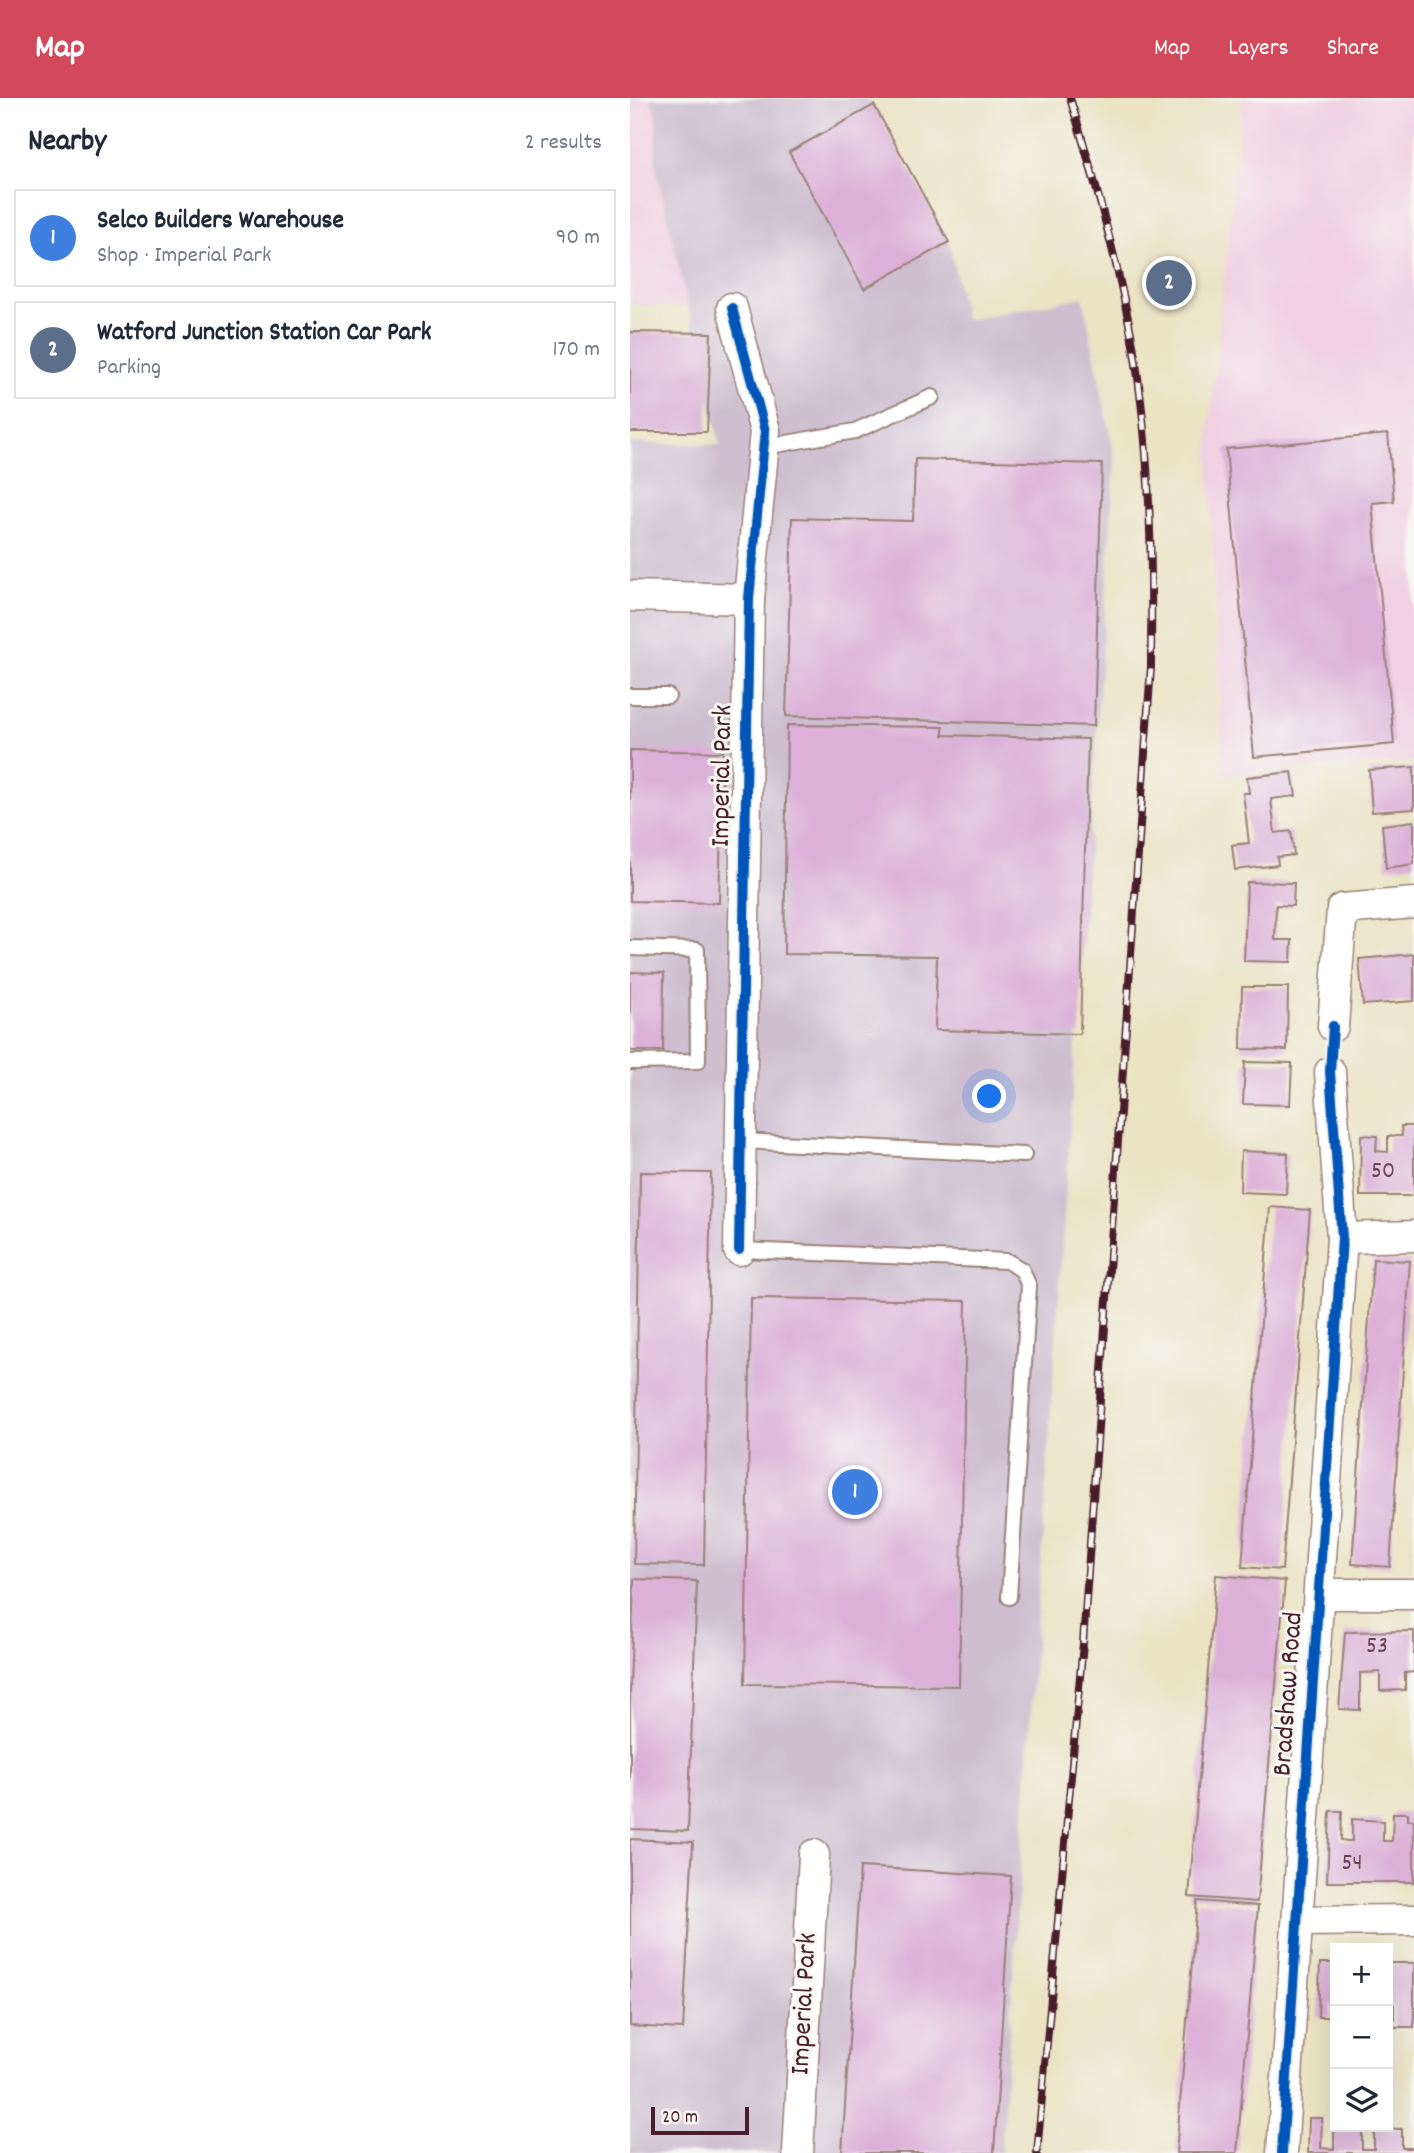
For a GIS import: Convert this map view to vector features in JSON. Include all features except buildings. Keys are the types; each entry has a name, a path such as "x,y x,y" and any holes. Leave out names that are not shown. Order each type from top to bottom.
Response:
{"street":[{"name":"Imperial Park","path":"732,308 765,431 749,599 739,1250"},
{"path":"630,596 749,599"},
{"path":"1334,1026 1342,909 1414,903"},
{"name":"Bradshaw Road","path":"1282,2153 1342,1238 1330,1072"},
{"path":"1342,1238 1414,1236"},
{"path":"1320,1594 1414,1594"},
{"name":"Imperial Park","path":"798,2153 814,1855"},
{"path":"1298,1921 1414,1920"}],"lane":[{"path":"764,447 855,431 932,397"},
{"path":"630,696 668,696"},
{"path":"630,948 697,950 698,1061 630,1062"},
{"path":"740,1141 1024,1155"},
{"path":"739,1250 1007,1261 1022,1270 1029,1286 1009,1597"}],"shaded area":[{"path":"630,98 650,98 656,113 655,163 688,307 630,305"},
{"path":"650,98 864,98 874,105 949,242 965,320 1083,297 1115,460 1001,2153 630,2153 630,443 720,445 655,163 656,113"},
{"path":"1242,98 1414,98 1414,762 1223,774 1208,441"}],"railway":[{"path":"1037,2153 1083,1643 1151,667 1149,503 1138,380 1112,248 1070,98"}],"cycle path":[{"path":"732,308 765,431 749,599 739,1250"},
{"path":"1282,2153 1342,1238 1330,1072 1333,1026"}],"place":[{"name":"Watford Junction Station Car Park","path":"1169,283"},
{"name":"Selco Builders Warehouse","path":"855,1492"}]}
